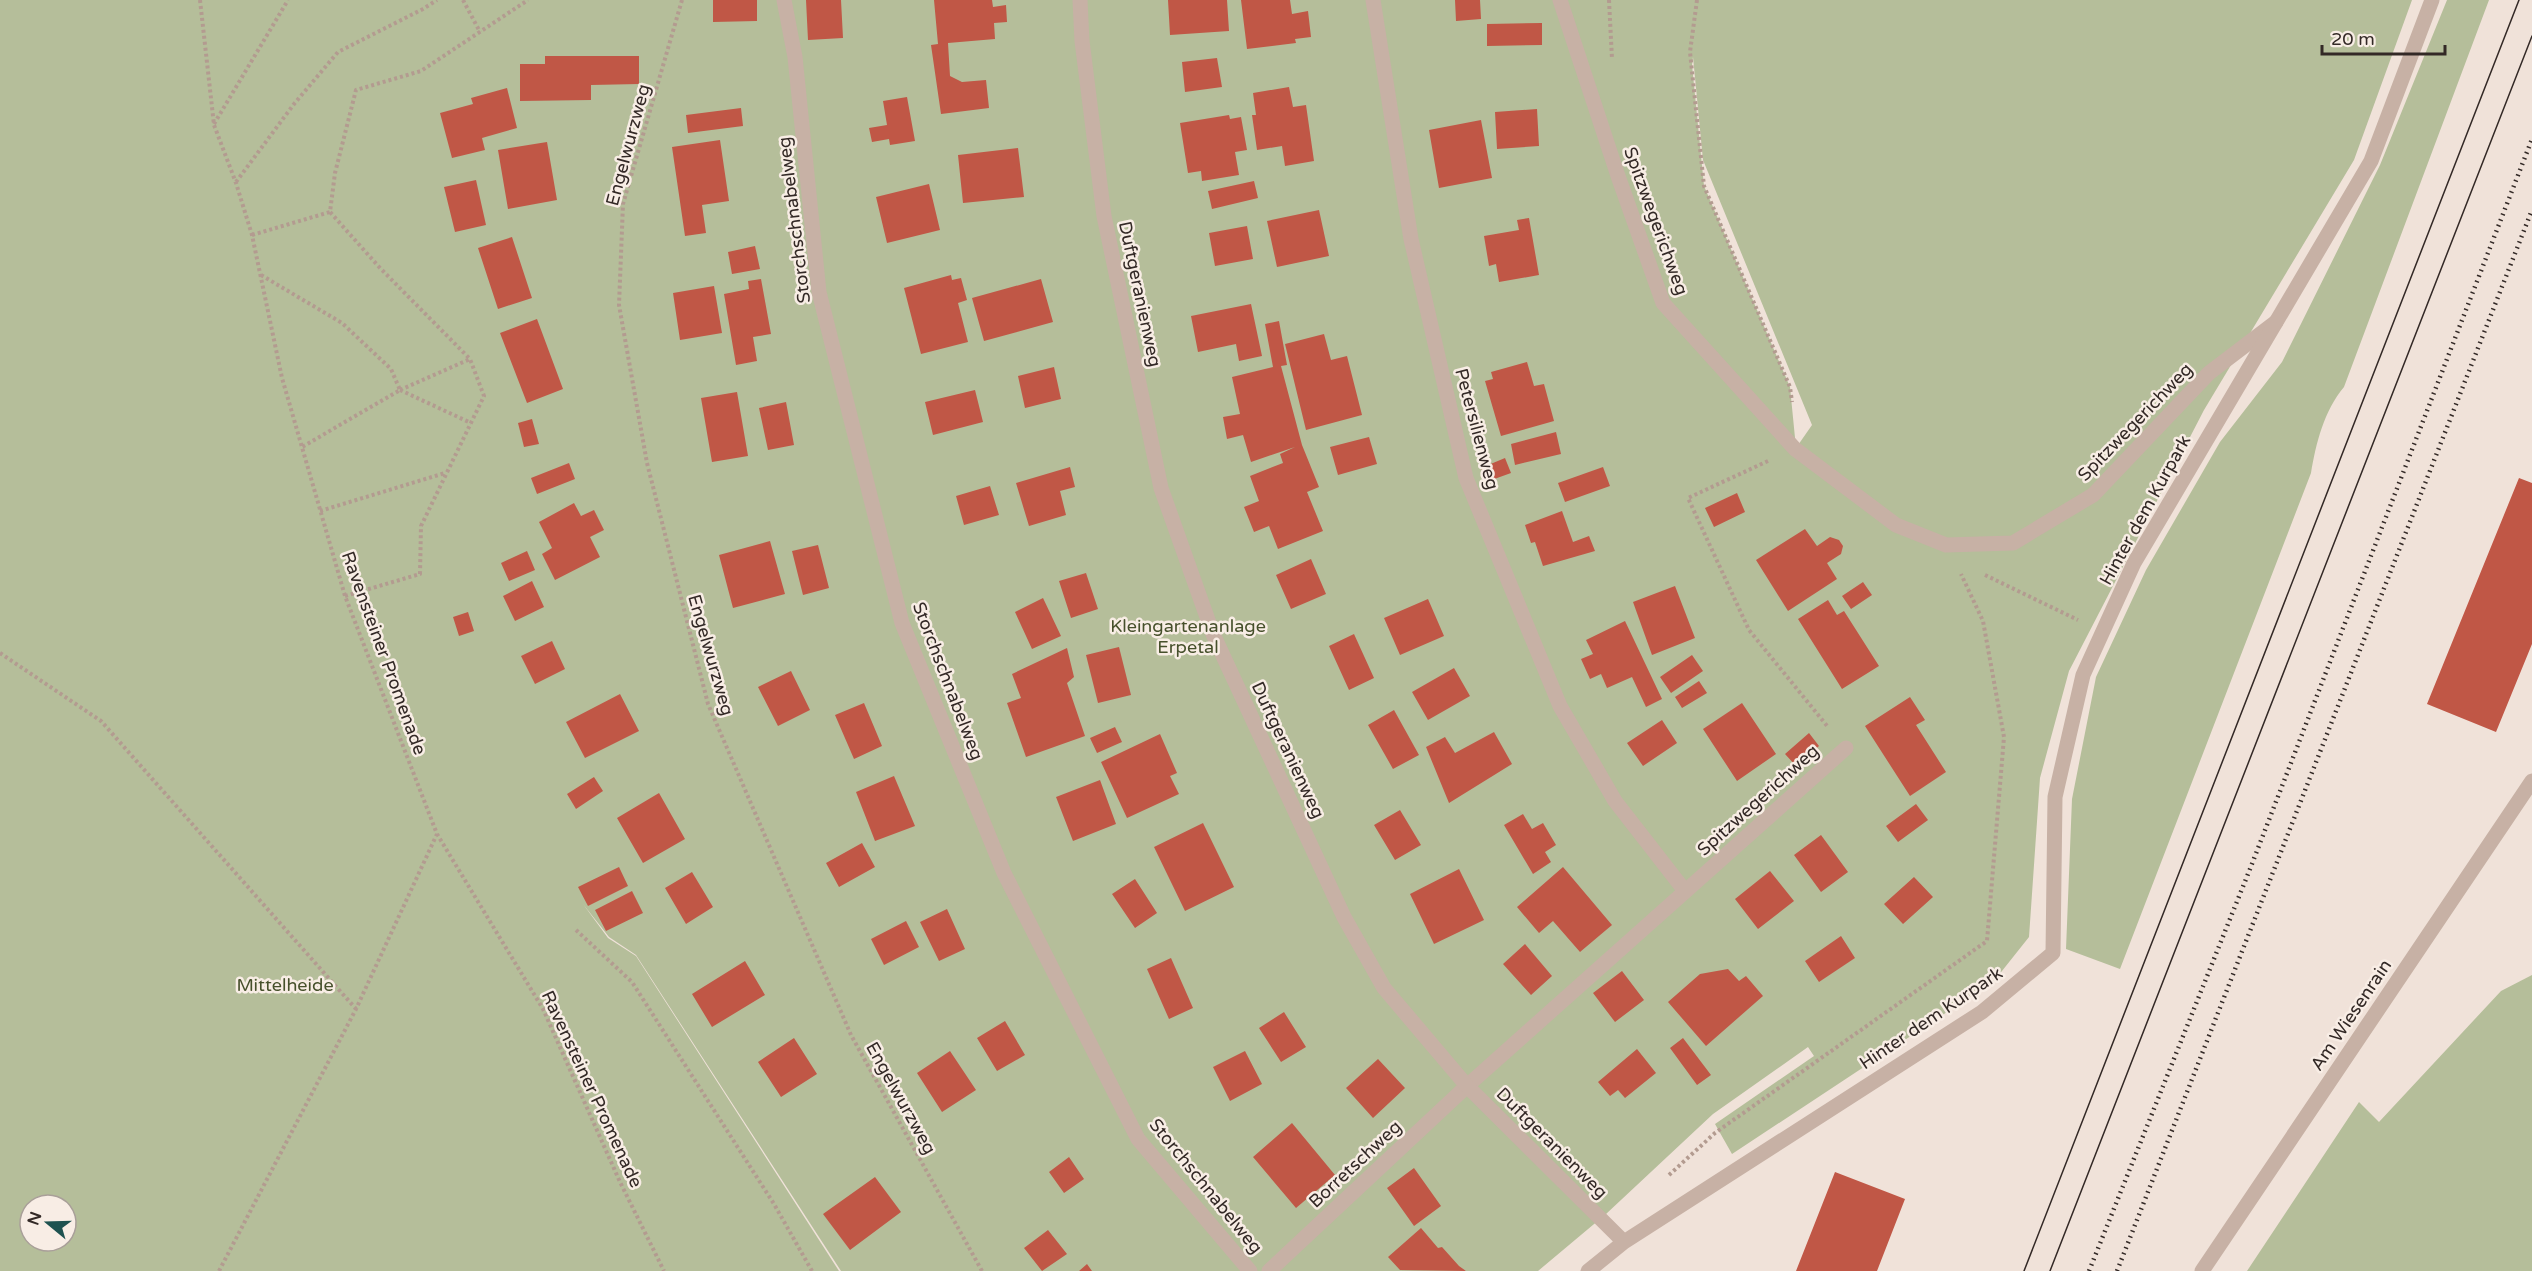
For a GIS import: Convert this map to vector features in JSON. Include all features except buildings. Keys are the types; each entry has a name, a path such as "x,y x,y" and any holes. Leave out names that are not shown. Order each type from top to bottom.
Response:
{"street":[{"name":"Storchschnabelweg","path":"784,0 795,57 819,292 902,623 1004,873 1138,1139 1250,1271"},
{"name":"Duftgeranienweg","path":"1080,0 1082,41 1104,216 1132,353 1161,488 1213,634 1344,917 1384,988 1467,1086 1624,1242"},
{"name":"Petersilienweg","path":"1373,0 1412,239 1466,478 1560,706 1615,801 1685,891"},
{"name":"Spitzwegerichweg","path":"1560,0 1663,303 1795,448 1896,525 1946,544 2013,543 2093,495 2209,374 2276,322"},
{"name":"Hinter dem Kurpark","path":"1588,1271 1624,1242 1982,1012 2053,953 2055,797 2083,675 2134,563 2371,161 2432,0"},
{"name":"Spitzwegerichweg","path":"1467,1086 1846,748"},
{"name":"Am Wiesenrain","path":"2202,1271 2532,781"},
{"name":"Borretschweg","path":"1269,1271 1467,1086"}],"path":[{"name":"Ravensteiner Promenade","path":"200,0 214,125 236,183 252,235 282,378 345,596 437,834 543,1009 620,1182 664,1271"},
{"path":"214,125 288,0"},
{"path":"236,183 294,104 338,52 437,0"},
{"path":"462,0 480,32"},
{"path":"345,596 420,574 422,526 484,396 470,359 388,276 330,212 335,173 356,90 421,71 528,0"},
{"name":"Engelwurzweg","path":"682,0 623,204 619,305 647,463 708,704 851,1035 981,1271"},
{"path":"1697,0 1690,52 1704,186 1790,387 1795,448"},
{"path":"252,235 330,212"},
{"path":"261,274 342,324 391,369 400,390 471,423"},
{"path":"302,447 400,390 470,359"},
{"name":"Spitzwegerichweg","path":"1795,448 1688,498 1749,630 1846,748"},
{"path":"320,511 446,473"},
{"path":"1715,1132 1987,941 2004,737 1983,621 1946,544"},
{"path":"1953,559 2103,632"},
{"path":"0,653 101,721 356,1009"},
{"path":"219,1271 356,1009 414,879 437,834"},
{"path":"576,930 632,982 774,1204 812,1271"}],"green space":[{"name":"Kleingartenanlage Erpetal","path":"0,0 2412,0 2354,160 2204,410 2069,671 2040,778 2029,937 1994,981 1732,1154 1715,1124 1814,1056 1808,1047 1713,1114 1606,1214 1538,1271 841,1271 636,955 609,937 583,904 608,938 636,956 839,1271 0,1271","holes":["1693,57 1703,160 1812,425 1796,448 1790,387 1704,186"]},
{"path":"2447,0 2489,0 2344,387 2326,417 2315,450 2311,473 2120,969 2066,949 2072,799 2096,677 2146,570 2220,442 2282,362 2380,165"},
{"path":"2532,975 2532,1271 2247,1271 2359,1102 2379,1122 2501,991"}],"tram line":[{"path":"2024,1271 2519,0"},
{"path":"2050,1271 2532,36"}],"railway":[{"path":"2089,1271 2250,869 2532,139"},
{"path":"2117,1271 2532,210"}],"park label":[{"name":"Mittelheide","path":"285,985"}]}
